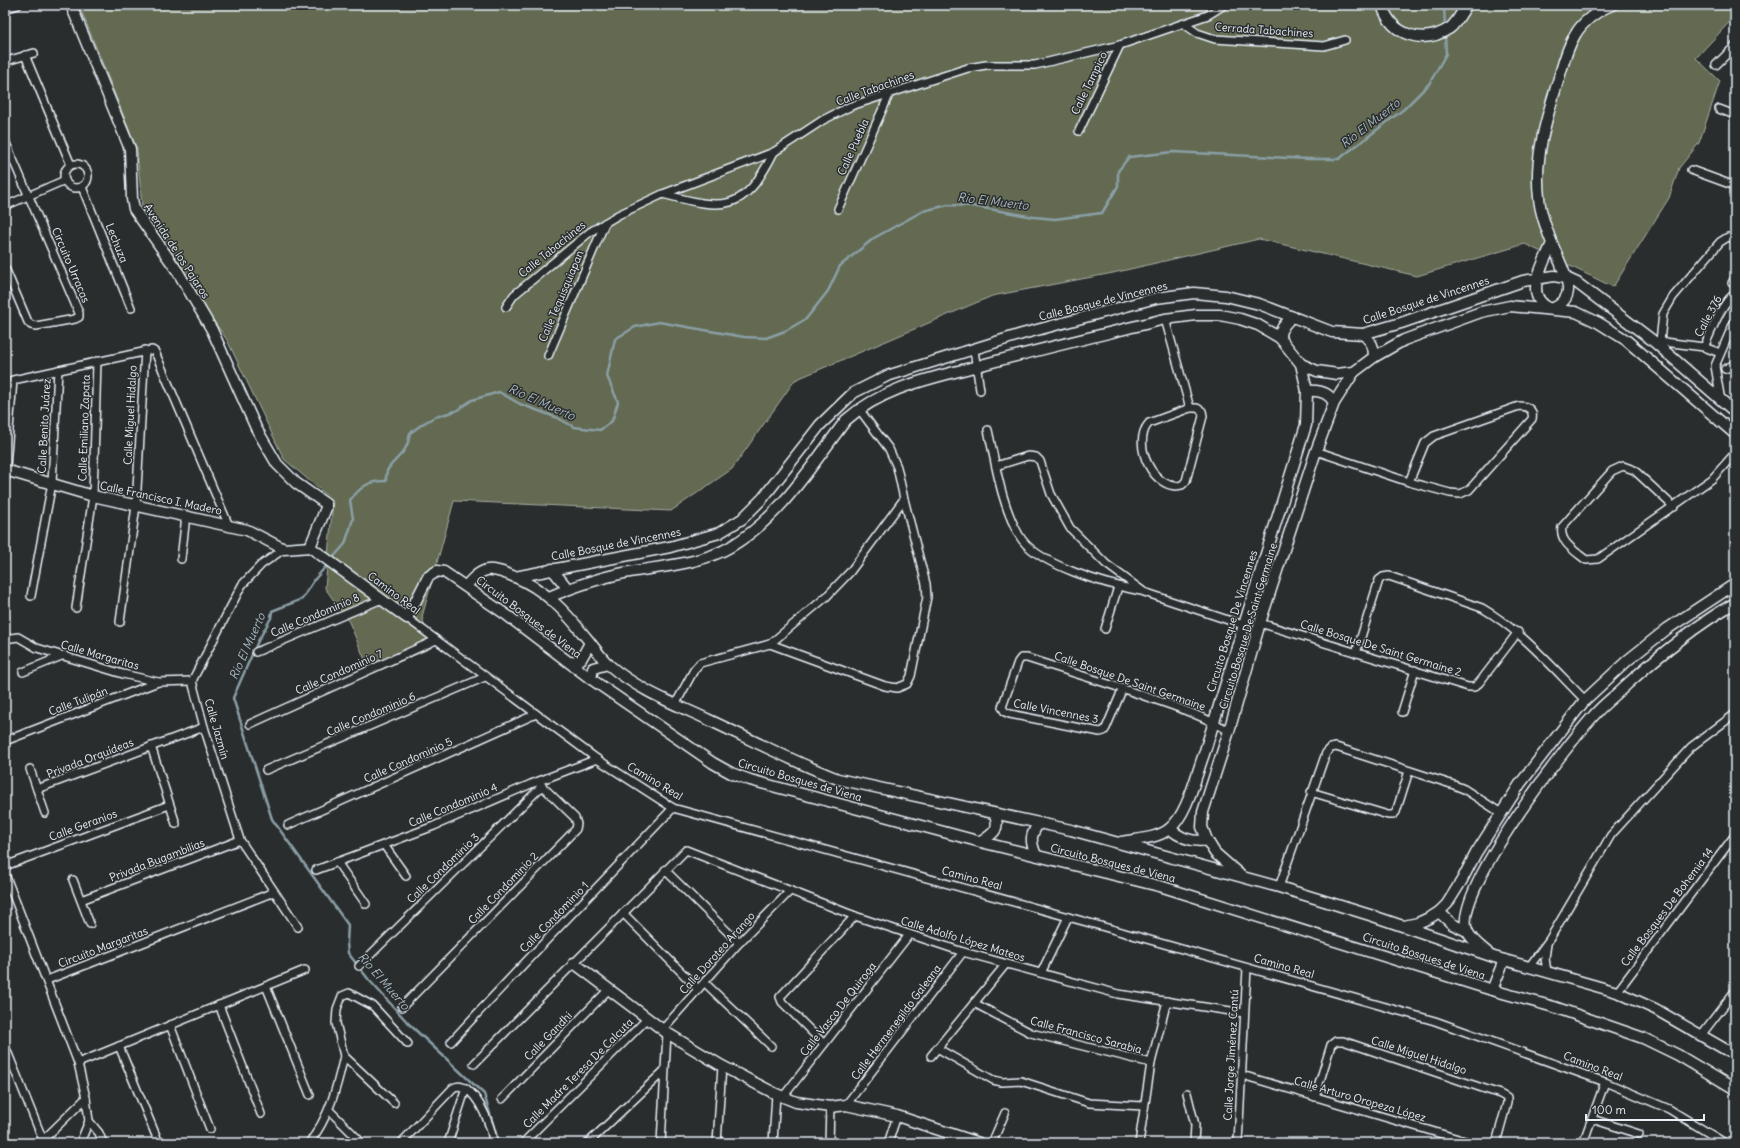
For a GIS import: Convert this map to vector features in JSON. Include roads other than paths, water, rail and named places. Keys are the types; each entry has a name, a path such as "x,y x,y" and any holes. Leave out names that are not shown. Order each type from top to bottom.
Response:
{"main road":[{"name":"Avenida de los Pajaros","path":"71,5 130,149 132,199 138,216 178,272 212,330 256,428 277,464 296,483 326,504 312,549"},
{"path":"1382,5 1393,23 1403,33 1418,37 1432,36 1452,27 1465,7"},
{"path":"1552,310 1561,305 1569,288 1552,243 1539,198 1541,145 1547,115 1565,58 1575,35 1588,20 1603,8 1612,5"},
{"path":"1552,243 1534,288 1536,298 1542,306 1552,310"},
{"name":"Calle Bosque de Vincennes","path":"515,576 670,547 719,533 742,519 763,498 820,425 853,393 887,376 1022,334 1156,298 1194,293 1226,296 1259,304 1332,332 1363,334 1401,323 1523,281 1554,276 1566,278 1577,283 1656,340 1735,412"},
{"path":"549,597 568,589 622,574 696,560 729,548 752,532 774,512 846,420 859,409 886,393 927,379 1165,319 1196,315 1220,315 1240,319 1258,325 1280,338 1301,364 1317,371 1337,374 1354,372 1374,357 1404,340 1482,312 1510,306 1576,312 1599,323 1626,340 1735,434"},
{"path":"1280,338 1279,333 1292,317"},
{"path":"1363,334 1370,340 1374,348 1374,357"},
{"name":"Circuito Bosque De Vincennes","path":"1170,829 1185,807 1204,754 1306,425 1307,392 1301,364"},
{"name":"Circuito Bosque De Saint Germaine","path":"1246,878 1215,853 1207,840 1202,827 1203,812 1229,731 1260,622 1316,451 1334,403 1354,372"},
{"path":"1307,392 1317,391 1326,394 1332,397 1334,403"},
{"name":"Calle Francisco I. Madero","path":"5,473 52,483 93,496 247,530 284,550"},
{"path":"284,550 312,549"},
{"name":"Camino Real","path":"312,549 348,573 407,618"},
{"name":"Circuito Bosques de Viena","path":"1735,1054 1702,1034 1655,1009 1617,992 1494,957 1404,926 1279,887 1118,842 838,779 803,765 674,705 631,681 608,664 571,619 549,597 515,576 485,569 476,573 466,586 591,679 731,773 750,780 981,842 1163,887 1492,990 1561,1009 1644,1038 1684,1059 1735,1090"},
{"path":"552,569 568,589"},
{"path":"407,618 428,577 437,571 444,572 466,586"},
{"path":"1404,926 1418,923 1439,912 1462,880 1476,853 1520,784 1585,700 1628,660 1667,629 1735,584"},
{"path":"1467,931 1465,920 1469,902 1493,854 1545,777 1597,712 1656,659 1690,632 1735,603"},
{"path":"571,663 581,659 590,643"},
{"path":"591,679 593,668 608,664"},
{"path":"981,842 991,835 996,829 998,823 995,814"},
{"path":"1036,855 1030,839 1033,831 1039,823"},
{"path":"1118,842 1149,837 1170,829 1179,836 1189,840 1198,842 1207,840"},
{"path":"1439,912 1452,924 1467,931 1478,944 1494,957"},
{"path":"1492,990 1504,960"},
{"path":"574,963 648,1018 664,1032 722,1066 779,1095 796,1102 830,1108 846,1105 897,1116 952,1139 979,1143"}],"street":[{"path":"5,9 18,5"},
{"name":"Calle Tabachines","path":"506,307 514,295 590,232 605,223 663,194 774,152 823,120 851,106 968,68 986,65 1035,65 1120,45 1208,15 1224,5"},
{"name":"Cerrada Tabachines","path":"1184,24 1197,33 1215,40 1324,46 1345,40"},
{"name":"Calle Tampico","path":"1079,131 1120,45"},
{"path":"1716,65 1735,46"},
{"path":"10,60 34,53"},
{"path":"25,56 71,165"},
{"name":"Calle Puebla","path":"838,209 889,94"},
{"path":"1719,109 1735,115"},
{"name":"Circuito Urracas","path":"5,141 30,196 79,316 75,319 36,326 31,325 28,322 5,268"},
{"path":"663,194 697,202 720,205 735,202 746,196 766,168 774,152"},
{"path":"71,165 82,165 87,170 89,178 82,187 78,188 70,186 65,180 65,173 71,165"},
{"path":"1691,170 1735,186"},
{"path":"5,206 65,180"},
{"name":"Lechuza","path":"82,187 131,308"},
{"name":"Calle Tequisquiapan","path":"548,356 605,223"},
{"path":"1656,340 1663,314 1673,297 1720,242 1728,237 1735,239"},
{"name":"Calle 376","path":"1656,340 1704,347 1721,311 1731,296 1735,294"},
{"path":"1165,319 1190,408"},
{"path":"1722,401 1715,366 1735,320"},
{"path":"1704,347 1720,353"},
{"path":"5,473 13,380 145,350 152,350 155,352 229,526"},
{"name":"Calle Miguel Hidalgo","path":"120,622 136,506 145,350"},
{"path":"974,350 978,366 980,390"},
{"name":"Calle Emiliano Zapata","path":"76,608 93,496 98,361"},
{"path":"1725,370 1735,364"},
{"name":"Calle Benito Juárez","path":"31,596 52,483 58,370"},
{"path":"1316,451 1409,482 1450,493 1465,492 1532,419 1533,414 1530,409 1525,406 1519,406 1434,436 1425,443 1409,482"},
{"path":"1190,408 1197,408 1202,411 1203,416 1186,481 1182,485 1170,486 1164,482 1148,465 1142,448 1142,434 1148,423 1190,408"},
{"path":"770,644 885,686 897,688 907,684 911,676 927,597 926,584 897,467 889,449 859,409"},
{"path":"988,430 1007,510 1019,536 1026,545 1037,554 1049,561 1118,586 1144,592 1243,625"},
{"path":"1674,507 1634,470 1623,466 1612,471 1562,527 1561,533 1564,541 1586,560 1592,561 1598,559 1674,507 1712,479 1735,453"},
{"path":"996,466 1028,456 1036,457 1040,462 1055,501 1070,528 1106,564 1144,592"},
{"path":"674,705 694,670 700,663 770,644 826,597 850,572 904,499"},
{"path":"181,559 186,516"},
{"path":"192,681 242,585 261,565 284,550"},
{"path":"1356,653 1379,580 1383,577 1389,576 1482,608 1518,632 1585,700"},
{"path":"1105,629 1118,586"},
{"name":"Calle Condominio 8","path":"256,652 382,599"},
{"name":"Camino Real","path":"407,618 598,759 673,808 1068,917 1435,1021 1604,1082 1669,1109 1725,1143"},
{"name":"Calle Bosque De Saint Germaine 2","path":"1260,622 1468,687 1474,687 1518,632"},
{"name":"Calle Margaritas","path":"5,639 18,637 37,648 123,674 158,682 192,681"},
{"name":"Calle Condominio 7","path":"250,724 436,640"},
{"path":"23,672 64,655"},
{"name":"Calle Bosque De Saint Germaine","path":"1005,712 1002,707 1018,662 1021,658 1027,658 1123,688 1213,722 1229,731"},
{"path":"1402,712 1415,670"},
{"name":"Calle Condominio 6","path":"266,770 485,677"},
{"name":"Calle Jazmín","path":"192,681 204,727 240,840 298,927"},
{"name":"Calle Tulipán","path":"5,741 158,682"},
{"name":"Calle Vincennes 3","path":"1005,712 1050,723 1104,731 1123,688"},
{"name":"Calle Condominio 5","path":"288,825 536,714"},
{"path":"1529,966 1548,940 1611,835 1691,747 1735,714"},
{"name":"Privada Orquídeas","path":"37,789 204,727"},
{"path":"151,746 176,824"},
{"path":"1279,887 1311,792 1326,753 1331,748 1336,747 1464,789 1501,813"},
{"name":"Calle Condominio 4","path":"316,870 434,826 540,784 598,759"},
{"name":"Privada Orquídeas","path":"30,769 45,813"},
{"path":"1311,792 1388,815 1393,815 1396,812 1410,771"},
{"name":"Calle Condominio 3","path":"359,966 540,784"},
{"name":"Calle Condominio 2","path":"402,1007 576,829 577,824 575,818 540,784"},
{"name":"Calle Geranios","path":"5,866 169,805"},
{"name":"Calle Condominio 1","path":"451,1042 511,976 552,937 673,808"},
{"name":"Calle Bosques De Bohemia 14","path":"1617,992 1735,835"},
{"name":"Privada Bugambilias","path":"81,900 240,840"},
{"path":"384,845 406,876"},
{"name":"Calle Adolfo López Mateos","path":"665,870 686,850 855,916 963,952 1118,994 1244,1012"},
{"path":"337,862 366,904"},
{"path":"474,1064 665,870 739,944"},
{"name":"Circuito Margaritas","path":"5,874 47,980 274,892"},
{"path":"73,880 90,924"},
{"name":"Calle Doroteo Arango","path":"664,1032 704,983 790,891"},
{"path":"624,913 698,990"},
{"path":"824,1044 782,1002 780,997 855,916"},
{"path":"1041,973 1068,917"},
{"name":"Calle Vasco De Quiroga","path":"779,1095 824,1044 910,935"},
{"path":"1547,972 1545,958 1548,940"},
{"name":"Calle Hermenegildo Galeana","path":"846,1105 963,952"},
{"path":"931,1056 1006,964"},
{"name":"Calle Jorge Jiménez Cantú","path":"1238,1143 1247,968"},
{"path":"78,1063 305,970"},
{"path":"47,980 78,1063 86,1098 89,1121 80,1143"},
{"path":"704,983 771,1046"},
{"path":"266,986 310,1095"},
{"name":"Calle Gandhi","path":"502,1099 609,989"},
{"path":"1702,1034 1735,991"},
{"path":"309,1143 316,1134 329,1110 338,1085 344,1056 336,1023 338,1005 345,993 349,992 358,996 373,1006 408,1044"},
{"path":"1139,1143 1143,1106 1151,1064 1167,1001"},
{"name":"Calle Francisco Sarabia","path":"974,1003 1031,1033 1151,1064"},
{"path":"219,1005 261,1114"},
{"name":"Calle Madre Teresa De Calcuta","path":"523,1143 648,1018"},
{"path":"170,1025 210,1129"},
{"path":"661,1143 664,1032"},
{"name":"Calle Miguel Hidalgo","path":"1315,1097 1331,1046 1336,1041 1343,1041 1500,1094 1506,1098 1507,1103 1496,1143"},
{"path":"5,1046 41,1142 86,1098"},
{"path":"120,1046 159,1143"},
{"path":"937,1048 993,1080 1002,1082 1021,1081 1089,1103 1143,1106"},
{"path":"344,1056 394,1103"},
{"path":"718,1143 722,1066"},
{"path":"588,1143 664,1072"},
{"name":"Calle Arturo Oropeza López","path":"1242,1075 1472,1143"},
{"path":"1583,1143 1604,1082"},
{"path":"401,1143 456,1086 466,1088 477,1099 493,1134 492,1143"},
{"path":"448,1143 466,1088"},
{"path":"1187,1093 1195,1125 1194,1143"},
{"path":"773,1143 779,1095"},
{"path":"829,1143 830,1108"},
{"path":"329,1110 359,1140"},
{"path":"992,1143 1005,1113"},
{"path":"888,1143 897,1116"},
{"path":"1592,1119 1639,1134"},
{"path":"89,1121 99,1133 103,1143"}],"waterway":[{"name":"Rio El Muerto","path":"1444,5 1445,28"},
{"name":"Rio El Muerto","path":"331,560 345,544 353,519 350,500 366,485 374,482 386,481 387,470 405,450 410,433 435,417 456,411 472,400 499,392 520,404 558,418 574,427 600,430 612,421 618,402 607,376 615,339 635,327 659,322 744,337 766,338 785,331 806,319 828,291 840,266 874,238 923,211 948,205 972,206 1034,217 1055,219 1102,213 1118,186 1118,171 1129,157 1173,152 1309,159 1339,159 1404,109 1429,84 1446,54 1445,33"},
{"name":"Rio El Muerto","path":"328,564 315,579 302,599 272,611 271,618 258,641 233,698 272,819 348,925 348,953 369,980 409,1024 484,1094 499,1143"}]}
